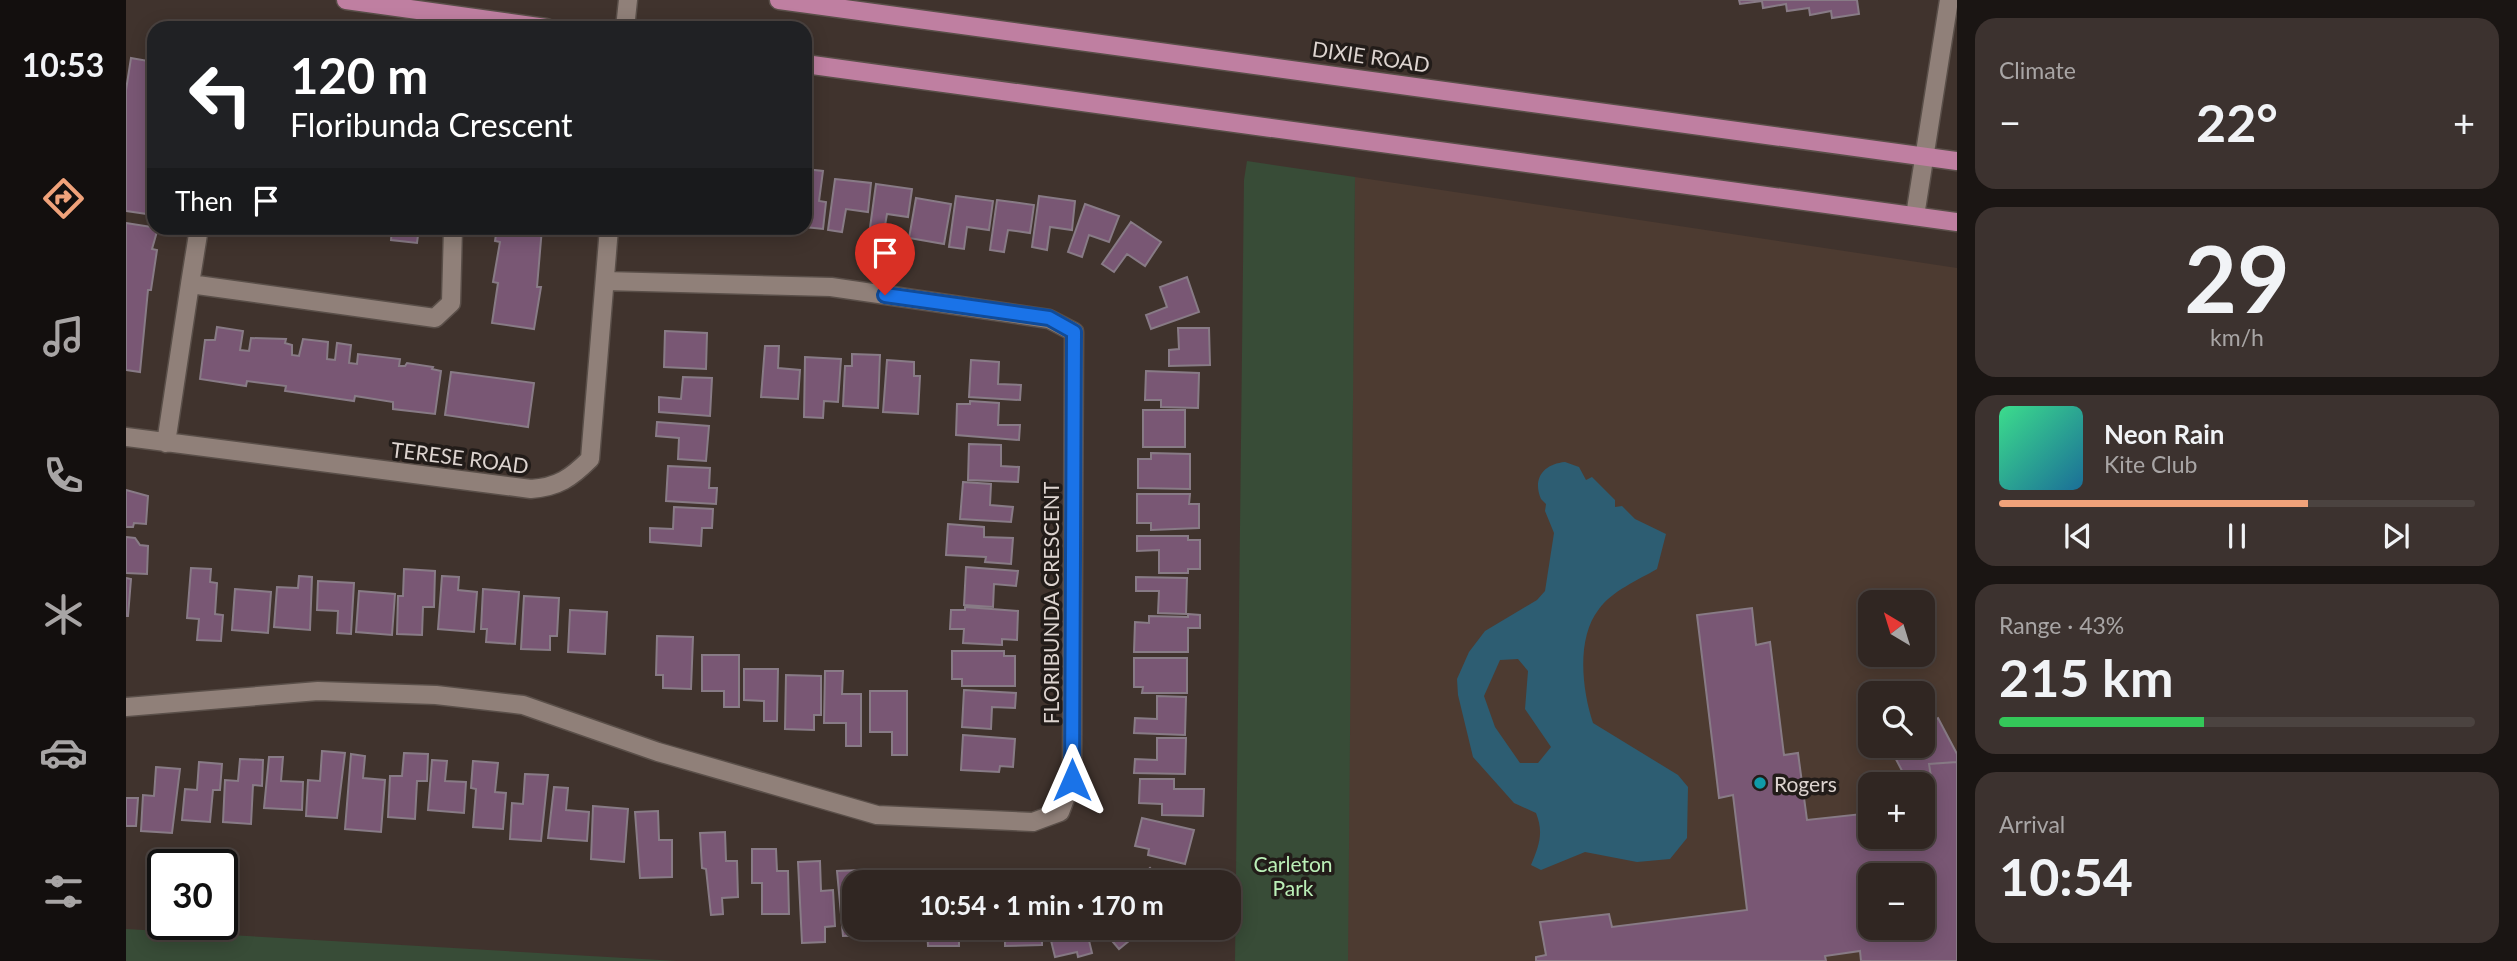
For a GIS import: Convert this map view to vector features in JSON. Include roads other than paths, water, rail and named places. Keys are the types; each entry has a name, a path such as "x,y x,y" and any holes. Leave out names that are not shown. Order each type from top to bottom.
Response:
{"main road":[{"path":"346,0 496,21"},
{"name":"DIXIE ROAD","path":"779,0 1957,161"},
{"path":"812,65 1957,222"}],"street":[{"path":"626,21 628,0"},
{"path":"1914,216 1926,157 1949,0"},
{"path":"166,443 198,235"},
{"path":"190,284 435,318 450,303 453,235"},
{"name":"TERESE ROAD","path":"126,438 531,489 552,488 572,477 590,458 608,235"},
{"name":"FLORIBUNDA CRESCENT","path":"126,707 318,691 461,698 523,705 658,752 877,815 1034,822 1060,812 1072,780 1074,332 1049,318 831,287 605,281"}],"water":[{"path":"1565,462 1579,467 1586,480 1592,477 1615,500 1615,507 1622,506 1635,519 1666,534 1657,569 1618,591 1599,609 1587,634 1583,664 1586,695 1593,723 1678,775 1688,787 1687,838 1670,859 1637,862 1585,852 1541,870 1531,865 1540,839 1536,813 1514,803 1473,757 1458,695 1457,679 1469,652 1485,631 1537,600 1545,591 1554,533 1538,485 1542,473 1558,463","holes":["1518,659 1528,671 1525,709 1551,747 1538,763 1520,763 1495,727 1484,696 1500,660"]}],"place":[{"name":"Rogers","path":"1760,783"}],"park label":[{"name":"Carleton Park","path":"1293,875"}]}
